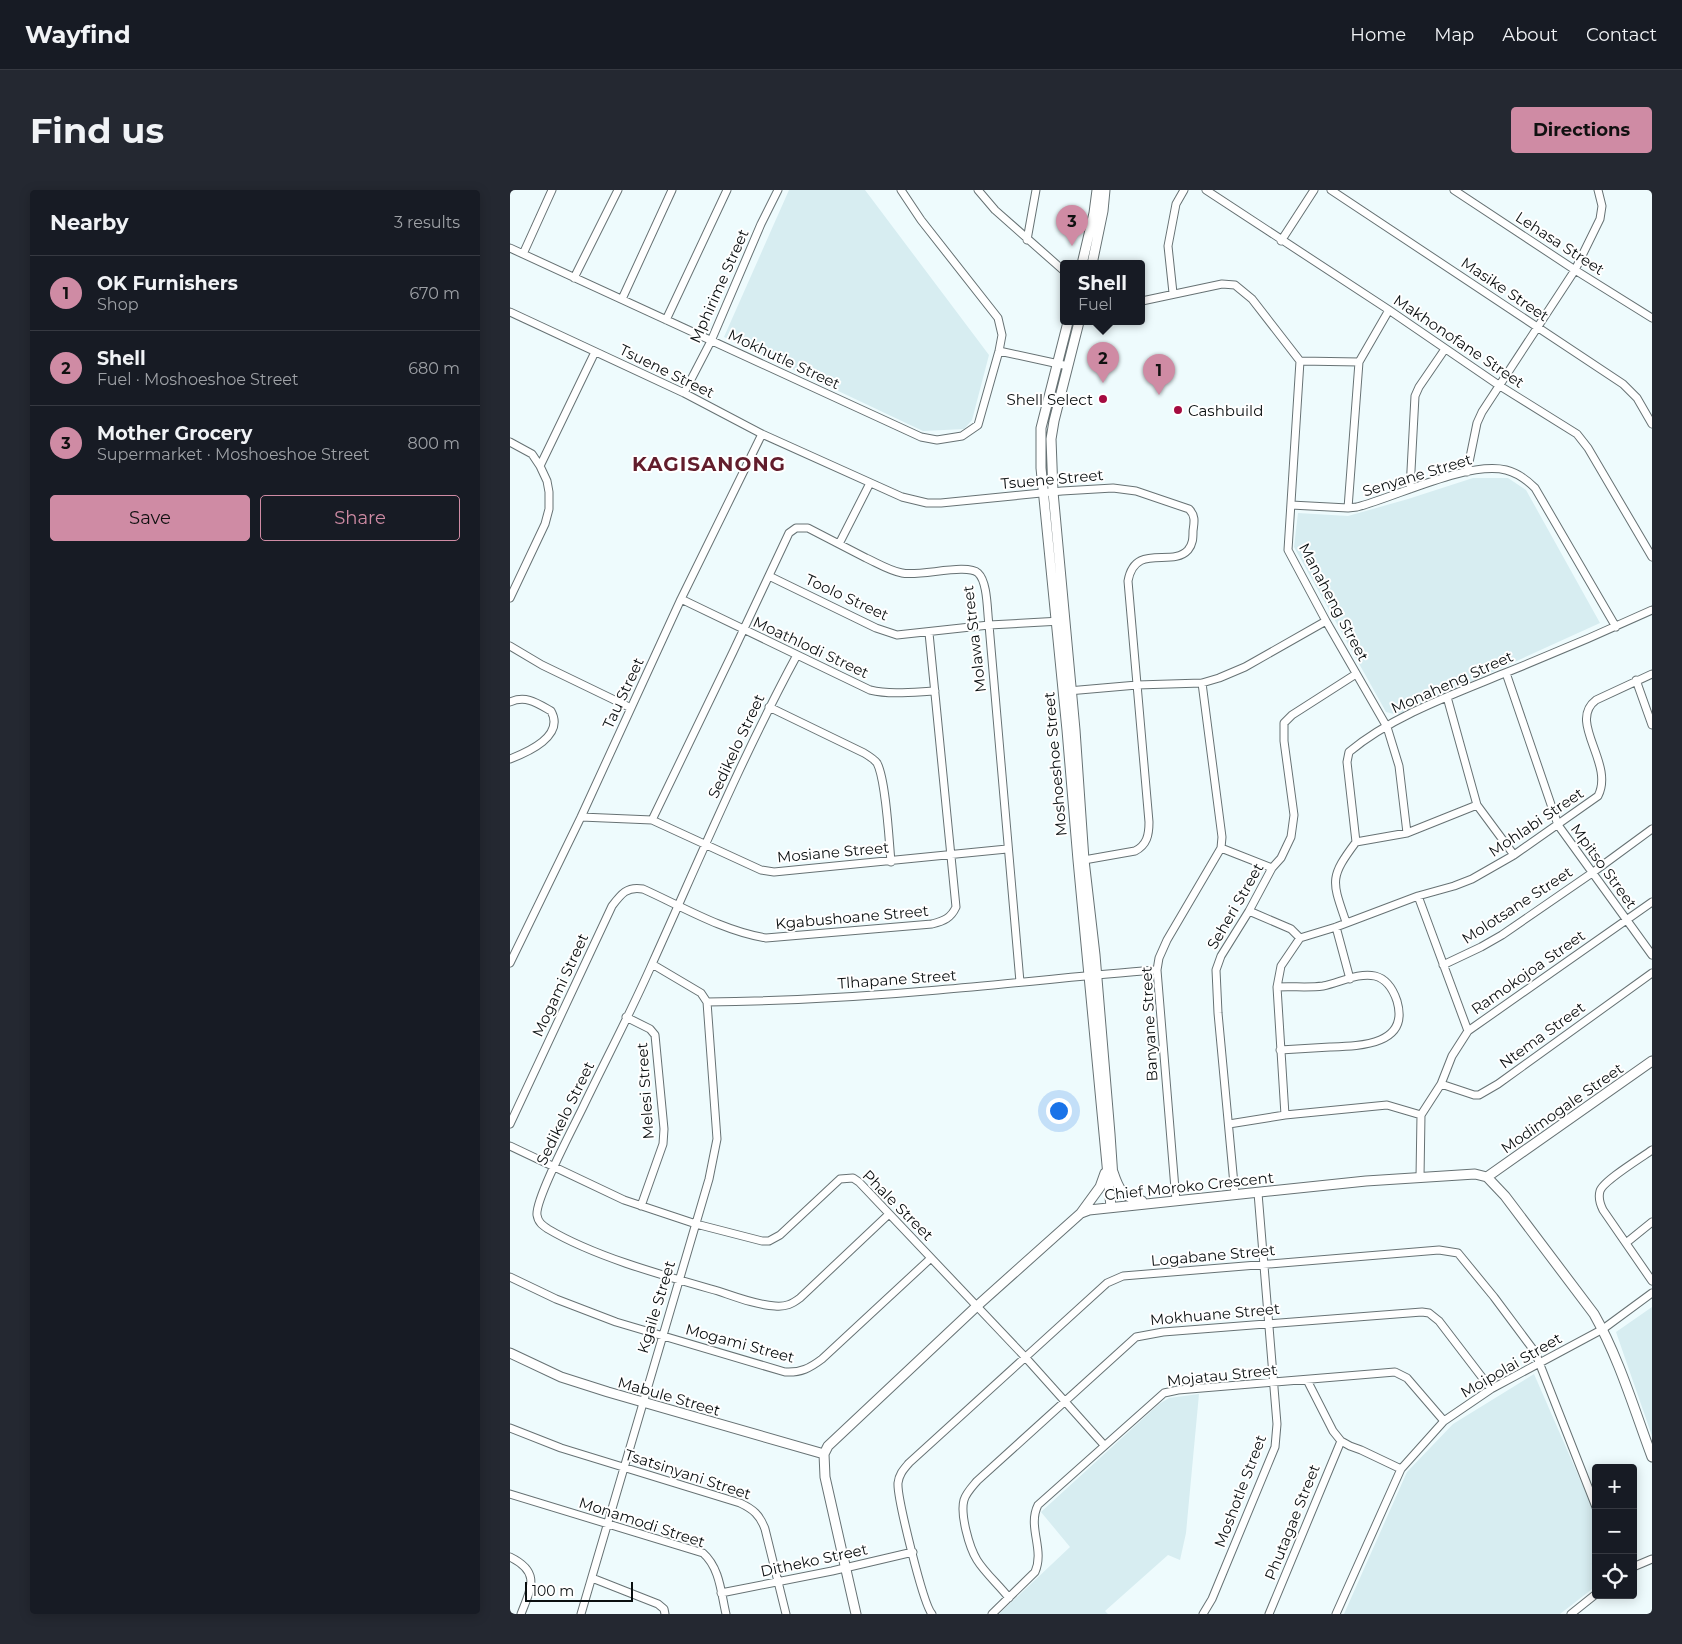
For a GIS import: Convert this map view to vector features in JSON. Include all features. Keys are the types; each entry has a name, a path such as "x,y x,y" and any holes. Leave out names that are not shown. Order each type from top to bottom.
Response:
{"street":[{"path":"523,254 552,190"},
{"path":"574,278 618,190"},
{"path":"622,299 672,190"},
{"path":"666,320 727,190"},
{"name":"Mphirime Street","path":"684,394 711,340 761,224 778,190"},
{"name":"Mokhutle Street","path":"510,248 920,437 937,440 962,436 978,425 1002,335 998,318 921,220 901,190"},
{"path":"978,190 995,210 1060,268"},
{"path":"1027,240 1036,190"},
{"path":"1083,260 1094,213 1097,190"},
{"path":"1093,260 1103,211 1105,190"},
{"path":"1173,293 1168,246 1176,204 1184,190"},
{"name":"Makhonofane Street","path":"1206,190 1583,440 1649,546 1652,557"},
{"path":"1281,241 1314,190"},
{"name":"Masike Street","path":"1331,190 1623,384 1637,398 1652,424"},
{"name":"Lehasa Street","path":"1454,190 1652,318"},
{"path":"1467,472 1477,423 1482,412 1575,270 1600,219 1602,206 1598,190"},
{"path":"1145,299 1228,284 1239,288 1252,299 1300,361 1360,362"},
{"path":"1348,508 1360,362 1388,310"},
{"name":"Tsuene Street","path":"510,312 684,394 762,434 902,497 927,503 1113,488 1136,491 1190,509 1194,517 1192,544 1189,549 1178,556 1146,559 1132,568 1128,581 1149,822 1148,838 1141,848 1135,851 1084,860"},
{"name":"Moshoeshoe Street","path":"1067,325 1041,428 1040,468 1060,621 1093,974"},
{"name":"Moshoeshoe Street","path":"1060,621 1051,438 1079,325"},
{"path":"1410,489 1415,396 1445,349"},
{"path":"999,351 1068,366"},
{"path":"540,466 595,352"},
{"name":"Manaheng Street","path":"1300,361 1288,550 1387,727 1399,766 1407,833"},
{"name":"Tau Street","path":"510,963 581,817 681,599 762,434"},
{"path":"510,442 532,454 540,466 549,492 549,509 545,524 510,598"},
{"name":"Senyane Street","path":"1291,505 1348,508 1364,505 1467,472 1482,469 1505,470 1516,473 1531,484 1616,626"},
{"path":"839,544 870,483"},
{"name":"Molawa Street","path":"652,820 789,533 796,528 808,528 902,574 967,569 977,572 982,578 985,589 989,626 1020,982"},
{"name":"Toolo Street","path":"770,576 876,628 897,635 1060,621"},
{"name":"Moathlodi Street","path":"681,599 870,690 902,693 935,691"},
{"name":"Monaheng Street","path":"1356,842 1349,790 1348,756 1354,748 1387,727 1447,696 1506,673 1652,610"},
{"path":"1067,691 1137,685 1202,683 1245,667 1326,621"},
{"name":"Kgabushoane Street","path":"628,890 643,889 722,926 747,935 766,938 932,924 945,920 950,916 956,907 929,632"},
{"path":"510,646 542,665 631,708"},
{"name":"Sedikelo Street","path":"797,655 769,707 677,905 652,964 554,1166 537,1208 537,1215 541,1224 588,1248 678,1280 760,1303 786,1306 800,1298 889,1214"},
{"name":"Mpitso Street","path":"1506,673 1558,825 1652,955"},
{"name":"Seheri Street","path":"1235,1195 1218,1013 1216,970 1221,956 1249,911 1272,868 1288,846 1294,815 1283,735 1284,724 1292,715 1356,674"},
{"name":"Mohlabi Street","path":"1300,938 1472,879 1514,855 1598,796 1602,788 1603,778 1586,724 1586,712 1589,705 1636,680 1652,674"},
{"path":"1636,680 1652,725"},
{"path":"1202,683 1222,837 1221,848 1272,868"},
{"name":"Moshoeshoe Street","path":"1067,691 1075,730 1113,1207"},
{"path":"1447,696 1478,805 1514,855"},
{"path":"510,702 523,699 534,702 551,711 554,722 548,738 537,747 510,759"},
{"path":"769,707 864,753 874,760 880,772 891,862"},
{"path":"1346,922 1336,893 1337,870 1356,842 1407,833 1478,805"},
{"name":"Mosiane Street","path":"581,817 652,820 761,870 774,872 891,862 1007,849"},
{"name":"Molotsane Street","path":"1443,965 1502,935 1652,829"},
{"name":"Banyane Street","path":"1176,1200 1157,970 1159,958 1167,940 1221,848"},
{"name":"Mogami Street","path":"510,1124 612,906 621,894 628,890"},
{"path":"1418,896 1468,1031"},
{"name":"Ramokojoa Street","path":"1441,1084 1452,1056 1468,1031 1652,902"},
{"path":"1249,911 1292,929 1300,938 1281,966 1277,987 1285,1115"},
{"path":"1336,927 1350,979"},
{"path":"652,964 697,990 707,1002"},
{"name":"Tlhapane Street","path":"707,1002 800,1000 938,990 1093,974 1157,970"},
{"name":"Ntema Street","path":"1441,1084 1468,1094 1479,1095 1498,1084 1652,973"},
{"path":"1277,987 1321,986 1350,979 1374,976 1381,978 1389,984 1394,993 1400,1014 1396,1028 1375,1042 1355,1046 1280,1050"},
{"name":"Kgaile Street","path":"581,1614 713,1163 717,1139 707,1002"},
{"name":"Melesi Street","path":"626,1017 650,1029 655,1035 663,1120 663,1144 641,1206"},
{"name":"Modimogale Street","path":"1487,1177 1652,1061"},
{"path":"1420,1177 1420,1115 1441,1084"},
{"path":"1229,1124 1285,1115 1387,1105 1420,1115"},
{"name":"Phale Street","path":"510,1146 624,1200 745,1238 769,1241 780,1235 840,1179 853,1178 859,1182 1026,1358 1104,1445"},
{"path":"1652,1150 1607,1182 1599,1193 1603,1210 1652,1281"},
{"path":"1109,1167 1117,1185 1124,1194 1132,1199 1154,1203"},
{"path":"856,1614 825,1477 824,1454 828,1446 977,1306 1080,1213 1100,1187 1109,1167"},
{"name":"Chief Moroko Crescent","path":"1080,1213 1113,1207 1366,1181 1476,1174 1487,1177"},
{"path":"1487,1177 1505,1196 1585,1301 1602,1329 1652,1457"},
{"name":"Moshotle Street","path":"1203,1614 1215,1591 1275,1447 1277,1424 1258,1193"},
{"path":"1626,1243 1652,1222"},
{"name":"Logabane Street","path":"932,1614 928,1610 922,1592 899,1495 899,1476 904,1469 1114,1278 1439,1250 1454,1251 1461,1256 1535,1352 1592,1497"},
{"name":"Mogami Street","path":"510,1278 582,1310 661,1336 785,1372 795,1373 803,1371 822,1359 931,1258"},
{"name":"Moipolai Street","path":"1336,1614 1401,1469 1444,1421 1490,1389 1602,1329 1652,1293"},
{"name":"Mokhuane Street","path":"1009,1598 981,1566 972,1550 965,1524 963,1506 967,1492 1136,1336 1148,1333 1413,1311 1429,1313 1441,1324 1490,1389"},
{"name":"Mabule Street","path":"510,1353 561,1377 642,1403 824,1454"},
{"name":"Mojatau Street","path":"992,1614 1035,1572 1038,1565 1039,1550 1033,1517 1038,1505 1157,1398 1169,1391 1398,1372 1407,1378 1444,1421"},
{"path":"1307,1380 1333,1432 1341,1441 1401,1469"},
{"name":"Tsatsinyani Street","path":"510,1428 562,1448 740,1503 752,1509 758,1515 765,1529 786,1614"},
{"name":"Phutagae Street","path":"1269,1614 1341,1441"},
{"name":"Monamodi Street","path":"510,1494 704,1553 714,1566 726,1614"},
{"name":"Ditheko Street","path":"721,1593 913,1552"},
{"path":"510,1557 517,1560 528,1570 532,1578 532,1588 521,1614"},
{"path":"1637,1565 1652,1559"},
{"path":"592,1578 658,1604 664,1609 665,1614"},
{"path":"1571,1614 1592,1597"}],"shaded area":[{"path":"789,190 865,190 989,355 972,420 964,429 923,431 724,337"},
{"path":"1473,478 1508,478 1526,490 1600,623 1398,715 1386,712 1294,547 1298,513 1348,516"},
{"path":"1652,1307 1652,1436 1616,1332"},
{"path":"1534,1374 1592,1507 1592,1589 1560,1614 1344,1614 1407,1472 1453,1424"},
{"path":"1199,1394 1186,1533 1180,1560 1168,1555 1105,1611 1108,1614 999,1614 1070,1547 1041,1512 1159,1404 1169,1398"}],"place":[{"name":"Mother Grocery","path":"1072,246"},
{"name":"Shell","path":"1103,383"},
{"name":"OK Furnishers","path":"1159,395"},
{"name":"Shell Select","path":"1103,399"},
{"name":"Cashbuild","path":"1178,410"}],"district":[{"name":"KAGISANONG","path":"709,464"}]}
